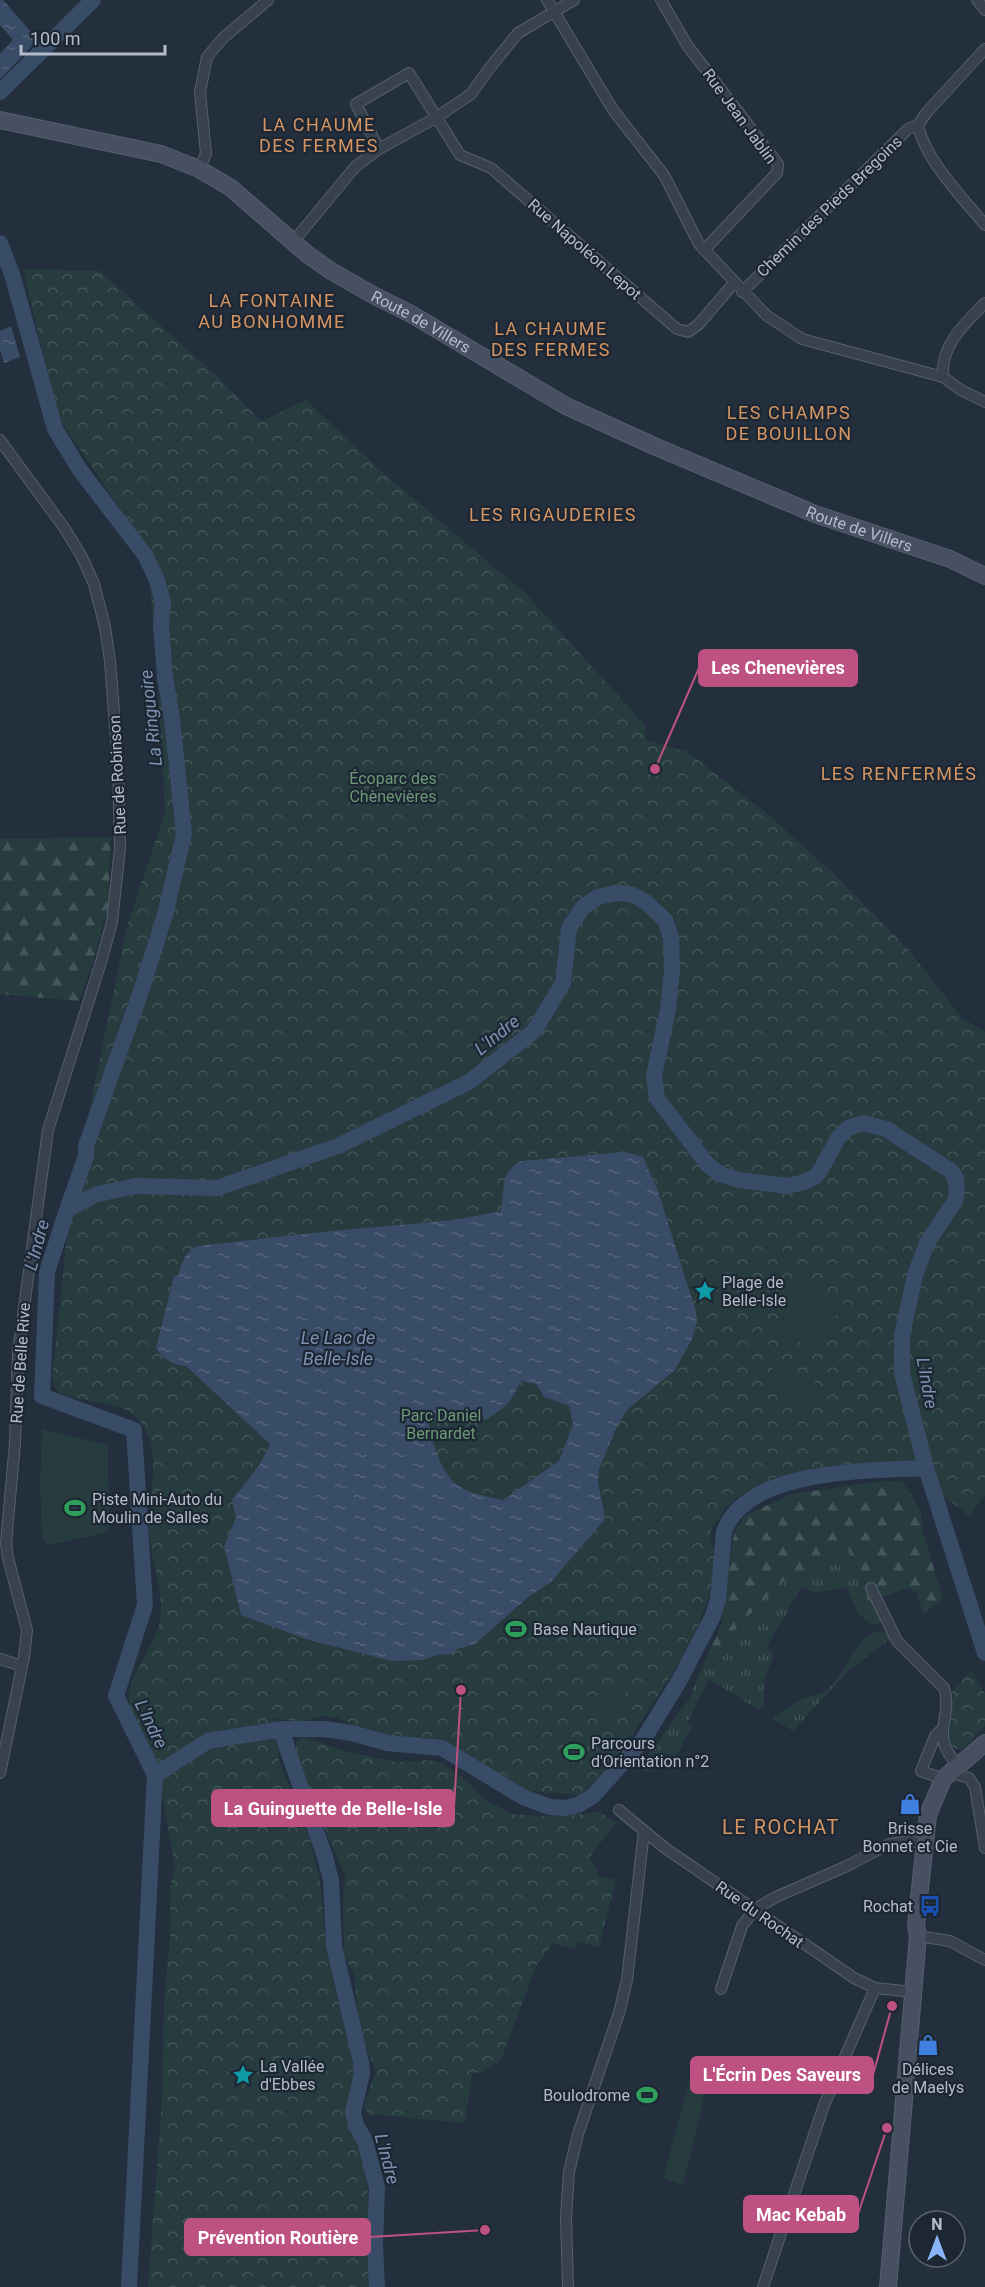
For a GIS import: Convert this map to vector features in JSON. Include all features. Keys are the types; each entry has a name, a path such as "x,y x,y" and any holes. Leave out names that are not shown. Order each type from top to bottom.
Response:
{"main road":[{"name":"Route de Villers","path":"0,120 161,154 199,169 231,188 293,242 331,271 411,314 566,406 815,514 950,559 985,576"},
{"path":"888,2287 918,1936 916,1925 928,1815 952,1773 985,1743"},
{"path":"918,1936 924,1927 931,1842 937,1816 948,1791 952,1773"}],"street":[{"path":"199,169 206,154 200,92 207,57 224,38 268,0"},
{"path":"547,0 612,110 664,175 704,250 766,315 802,339 943,377 961,390 985,402"},
{"path":"293,242 355,167 380,149 437,117 471,94 518,33 574,0"},
{"name":"Rue Jean Jablin","path":"661,0 687,45 778,164 777,173 704,250"},
{"path":"976,0 985,10"},
{"name":"Chemin des Pieds Bregoins","path":"742,292 908,129 918,125 927,112 985,49"},
{"path":"380,149 356,104 409,73 437,117"},
{"name":"Rue Napoléon Lepot","path":"437,117 460,155 491,168 677,329 688,333 698,325 734,283"},
{"path":"918,125 920,137 930,153 985,225"},
{"path":"943,377 944,360 948,347 961,327 985,303"},
{"name":"Rue de Robinson","path":"0,440 65,529 82,557 94,584 105,627 110,661 118,763 120,848 112,922 48,1130"},
{"name":"Rue de Belle Rive","path":"0,1773 27,1630 6,1542 15,1443 18,1352 48,1130"},
{"path":"870,1587 897,1641 944,1688 945,1709 941,1730 944,1744 953,1760 952,1773"},
{"path":"0,1659 22,1666"},
{"path":"941,1730 935,1736 921,1772 952,1773 969,1778 975,1787 985,1848"},
{"name":"Rue du Rochat","path":"619,1810 665,1848 854,1978 875,1988 913,1992"},
{"path":"568,2287 566,2217 569,2172 578,2134 619,2013 627,1980 644,1831"},
{"path":"721,1989 742,1926 755,1909 889,1844 911,1840 924,1843"},
{"path":"918,1936 950,1941 985,1960"},
{"path":"763,2287 824,2105 875,1988"}],"green space":[{"path":"23,269 100,271 222,381 261,421 306,400 386,475 526,594 645,725 646,740 688,752 765,812 831,871 908,949 962,1018 985,1032 985,1495 969,1516 903,1463 872,1470 798,1472 775,1478 736,1498 726,1507 710,1532 714,1557 712,1582 707,1603 690,1643 668,1681 623,1748 599,1778 580,1795 529,1791 446,1742 378,1734 337,1718 323,1716 300,1722 275,1718 279,1760 310,1841 320,1878 325,1935 332,1977 357,2072 350,2094 348,2116 363,2141 367,2168 370,2287 148,2287 162,2099 164,2001 170,1941 170,1887 175,1867 156,1757 149,1753 142,1744 129,1702 133,1681 160,1623 160,1591 149,1531 152,1451 141,1422 128,1411 111,1405 70,1397 57,1390 52,1379 68,1226 74,1215 70,1202 128,923 165,812 157,672 147,548 58,417"},
{"path":"111,837 108,907 94,959 79,1001 0,994 0,839"},
{"path":"800,1279 844,1300 819,1351 775,1329"},
{"path":"775,1364 820,1385 810,1407 764,1386"},
{"name":"Piste Mini-Auto du Moulin de Salles","path":"42,1429 108,1445 109,1532 49,1545 42,1538 40,1484"},
{"path":"884,1481 902,1481 921,1510 922,1529 943,1599 923,1614 917,1593 908,1588 873,1600 848,1548 782,1582 705,1660 721,1626 734,1533 745,1516 791,1494"},
{"path":"848,1548 882,1622 875,1625 864,1619 857,1610 847,1587 815,1593 802,1586 766,1648 773,1652 773,1658 764,1679 764,1704 759,1710 709,1679 687,1723 692,1727 675,1758 666,1753 662,1759 658,1758 648,1773 639,1767 689,1699 705,1660 782,1582"},
{"path":"875,1632 889,1632 892,1638 848,1671 793,1731 772,1718 800,1700 827,1689 836,1681 855,1649 867,1636"},
{"path":"971,1671 985,1694 985,1726 962,1750 953,1748 946,1730 949,1695"},
{"path":"612,1685 626,1693 611,1719 597,1711"},
{"path":"302,1737 348,1752 395,1762 427,1760 441,1763 462,1777 488,1801 511,1814 554,1817 599,1812 616,1822 589,1858 598,1870 598,1876 616,1880 599,1947 578,1942 574,1949 553,1943 536,1966 501,2060 483,2072 472,2073 465,2123 368,2114 364,2105 376,2071 358,2027 355,1977 344,1956 345,1875 304,1782 296,1752 296,1742"},
{"path":"690,2079 707,2085 683,2185 663,2178"}],"water":[{"path":"0,0 3,0 38,40 0,79 0,54 13,40 0,25"},
{"path":"11,326 20,357 4,363 0,350 0,331"},
{"name":"Le Lac de Belle-Isle","path":"625,1152 643,1157 658,1191 696,1312 697,1322 692,1339 675,1370 627,1410 617,1426 599,1469 598,1482 604,1520 551,1582 527,1598 475,1644 457,1649 452,1654 437,1655 423,1660 391,1661 306,1639 241,1615 224,1546 236,1518 232,1500 260,1464 270,1444 186,1366 169,1361 156,1348 174,1276 178,1275 185,1258 197,1246 454,1220 501,1211 506,1176 514,1165 521,1161","holes":["521,1381 536,1384 544,1397 569,1406 573,1424 559,1461 503,1500 482,1496 455,1483 439,1459 429,1422 452,1415 480,1414 485,1420 507,1404"]}],"waterway":[{"name":"La Ringuoire","path":"0,92 93,0"},
{"name":"La Ringuoire","path":"0,243 12,274 55,429 80,470 145,555 157,580 163,603 161,625 165,677 172,718 184,834 165,915 140,994 86,1146 86,1156 67,1210"},
{"name":"L'Indre","path":"129,2287 155,1775 116,1696 145,1605 134,1430 42,1396 47,1272 67,1210 97,1194 136,1186 217,1188 338,1146 469,1082 534,1031 563,983 569,928 583,907 598,897 615,893 631,894 646,902 665,920 671,937 672,970 668,1009 654,1076 657,1098 708,1165 720,1174 738,1180 787,1186 804,1182 815,1177 820,1171 838,1138 848,1128 863,1123 886,1129 951,1171 956,1179 955,1201 927,1243 915,1275 902,1335 902,1373 926,1468 985,1653"},
{"name":"L'Indre","path":"377,2287 375,2244 377,2187 365,2141 356,2125 353,2112 362,2073 361,2062 334,1946 331,1880 282,1729 323,1729 352,1733 387,1743 442,1748 523,1797 550,1807 565,1808 578,1805 593,1796 643,1740 679,1681 713,1616 718,1599 724,1532 737,1511 757,1495 783,1484 812,1477 874,1470 926,1468"},
{"name":"L'Indre","path":"155,1775 208,1741 282,1729"}],"place":[{"name":"Les Chenevières","path":"655,769"},
{"name":"Plage de Belle-Isle","path":"705,1291"},
{"name":"Piste Mini-Auto du Moulin de Salles","path":"75,1508"},
{"name":"Base Nautique","path":"516,1629"},
{"name":"La Guinguette de Belle-Isle","path":"461,1690"},
{"name":"Parcours d'Orientation n°2","path":"574,1752"},
{"name":"Brisse Bonnet et Cie","path":"910,1804"},
{"name":"Rochat","path":"930,1906"},
{"name":"L'Écrin Des Saveurs","path":"892,2006"},
{"name":"Délices de Maelys","path":"928,2045"},
{"name":"La Vallée d'Ebbes","path":"243,2075"},
{"name":"Boulodrome","path":"647,2095"},
{"name":"Mac Kebab","path":"887,2128"},
{"name":"Prévention Routière","path":"485,2230"}],"district":[{"name":"LA CHAUME DES FERMES","path":"319,135"},
{"name":"LA FONTAINE AU BONHOMME","path":"272,311"},
{"name":"LA CHAUME DES FERMES","path":"551,339"},
{"name":"LES CHAMPS DE BOUILLON","path":"789,423"},
{"name":"LES RIGAUDERIES","path":"553,515"},
{"name":"LES RENFERMÉS","path":"899,774"},
{"name":"LE ROCHAT","path":"781,1827"}],"park label":[{"name":"Écoparc des Chènevières","path":"393,787"},
{"name":"Parc Daniel Bernardet","path":"441,1424"}]}
